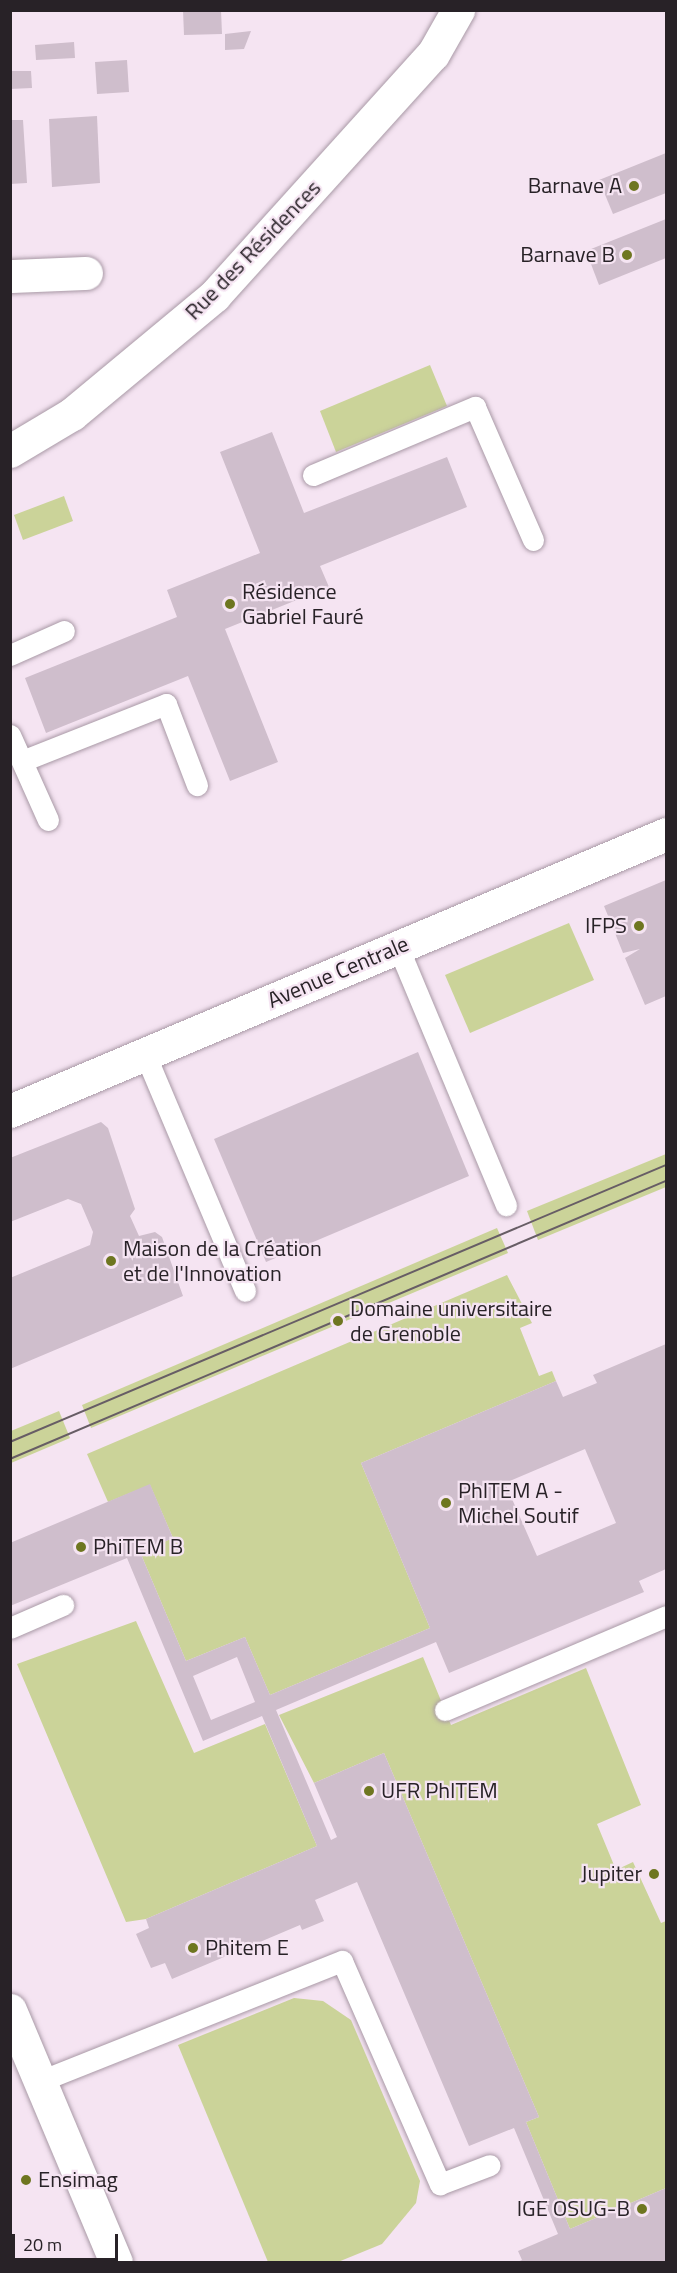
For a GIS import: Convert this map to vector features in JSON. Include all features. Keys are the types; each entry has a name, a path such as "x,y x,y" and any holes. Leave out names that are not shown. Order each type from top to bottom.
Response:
{"street":[{"name":"Rue des Résidences","path":"10,451 72,414 214,296 433,54 459,10"},
{"path":"10,276 86,273"},
{"name":"Avenue Centrale","path":"10,1111 666,834"},
{"path":"10,2010 116,2262"}],"lane":[{"path":"313,475 475,406 533,540"},
{"path":"10,655 64,631"},
{"path":"22,761 166,704 196,785"},
{"path":"10,735 48,820"},
{"path":"398,947 506,1205"},
{"path":"145,1054 245,1291"},
{"path":"10,1628 63,1605"},
{"path":"445,1710 666,1616"},
{"path":"40,2081 342,1961 440,2184 490,2165"}],"green space":[{"path":"430,365 447,406 336,452 320,411"},
{"path":"64,496 73,521 23,540 14,515"},
{"path":"569,923 594,980 470,1033 445,975"},
{"path":"666,1154 666,1187 538,1240 527,1211"},
{"path":"497,1228 508,1253 91,1428 82,1405"},
{"path":"507,1275 532,1323 520,1328 539,1376 552,1371 556,1381 361,1463 430,1628 270,1695 245,1637 186,1661 140,1552 173,1538 150,1485 108,1502 87,1454"},
{"path":"59,1411 70,1438 11,1463 11,1431"},
{"path":"136,1621 194,1753 265,1724 317,1846 146,1919 126,1922 17,1664"},
{"path":"423,1657 451,1725 586,1668 641,1805 597,1824 616,1870 633,1862 661,1923 666,1921 666,2188 570,2229 526,2122 539,2117 384,1753 314,1783 279,1715"},
{"path":"294,1998 323,2001 351,2020 420,2181 416,2203 382,2244 338,2262 268,2262 178,2045"}],"building":[{"path":"183,10 221,10 222,34 184,35"},
{"path":"251,31 244,49 225,50 225,34"},
{"path":"74,42 75,58 36,60 35,45"},
{"path":"127,60 129,92 97,94 95,62"},
{"path":"10,71 31,71 32,88 10,89"},
{"path":"97,116 100,183 52,187 49,119"},
{"path":"10,120 23,120 27,183 10,184"},
{"name":"Barnave A","path":"666,153 666,193 613,214 599,180"},
{"name":"Barnave B","path":"666,219 666,258 599,285 586,251"},
{"name":"Résidence Gabriel Fauré","path":"272,432 304,513 447,457 467,507 320,566 329,587 225,629 278,762 230,781 188,676 46,733 25,678 177,617 167,590 260,553 220,452"},
{"name":"IFPS","path":"666,880 666,996 645,1005 625,958 640,949 623,953 604,906"},
{"path":"418,1052 469,1176 266,1262 214,1139"},
{"name":"Maison de la Création et de l'Innovation","path":"101,1122 108,1128 135,1209 130,1216 139,1236 155,1232 162,1237 183,1296 10,1369 10,1278 90,1245 93,1232 81,1204 68,1199 10,1222 10,1158"},
{"path":"666,1344 666,1569 639,1581 644,1592 449,1673 436,1642 276,1710 331,1840 337,1837 314,1783 384,1753 539,2117 526,2122 570,2229 666,2188 666,2262 517,2262 522,2260 518,2251 558,2234 514,2128 469,2146 357,1882 315,1900 324,1921 302,1930 300,1925 172,1979 165,1963 151,1968 136,1934 149,1928 146,1919 317,1846 262,1716 203,1741 127,1558 10,1606 10,1543 150,1484 173,1538 140,1552 186,1661 245,1637 270,1695 430,1628 361,1463 556,1381 563,1397 597,1383 593,1375","holes":["585,1449 616,1523 537,1556 505,1483","237,1657 255,1702 211,1720 193,1676"]}],"tram line":[{"path":"10,1442 666,1165"},
{"path":"10,1459 666,1181"}],"place":[{"name":"Barnave A","path":"634,186"},
{"name":"Barnave B","path":"627,255"},
{"name":"Résidence Gabriel Fauré","path":"230,604"},
{"name":"IFPS","path":"639,926"},
{"name":"Maison de la Création et de l'Innovation","path":"111,1261"},
{"name":"Domaine universitaire de Grenoble","path":"338,1321"},
{"name":"PhITEM A - Michel Soutif","path":"446,1503"},
{"name":"PhiTEM B","path":"81,1547"},
{"name":"UFR PhITEM","path":"369,1791"},
{"name":"Jupiter","path":"654,1874"},
{"name":"Phitem E","path":"193,1948"},
{"name":"Ensimag","path":"26,2180"},
{"name":"IGE OSUG-B","path":"642,2209"}]}
